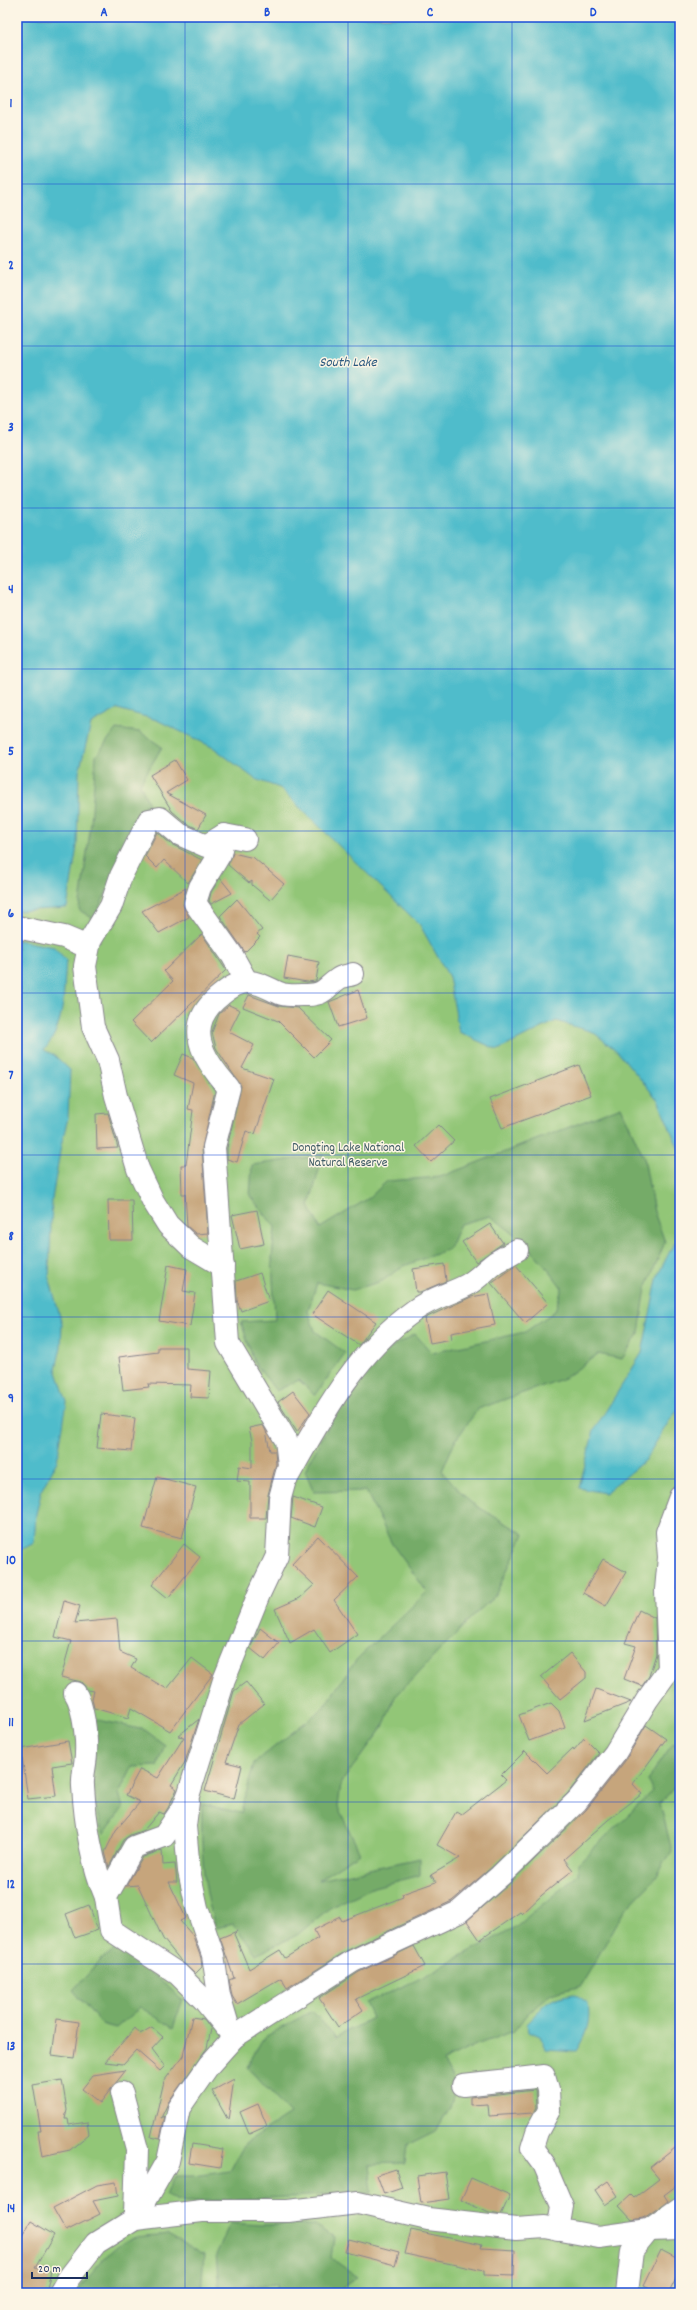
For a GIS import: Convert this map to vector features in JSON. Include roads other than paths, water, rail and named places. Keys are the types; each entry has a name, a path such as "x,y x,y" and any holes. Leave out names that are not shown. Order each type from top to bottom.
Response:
{"street":[{"path":"223,1266 191,1247 168,1225 153,1201 138,1170 116,1096 108,1060 93,1028 85,966 90,941 111,906 121,876 149,820 160,818 179,834 206,846 224,835 245,839"},
{"path":"224,835 220,854 200,887 195,903 232,955 247,982"},
{"path":"17,927 64,937 88,947"},
{"path":"106,1897 134,1847 164,1836 183,1808 224,1680 259,1594 277,1556 280,1498 289,1465 286,1440 228,1343 214,1147 229,1088 217,1075 202,1050 198,1028 201,1016 215,1000 231,987 247,982 265,986 284,994 308,995 325,991 339,978 353,974"},
{"path":"284,1484 327,1406 354,1368 377,1341 415,1310 437,1297 468,1285 497,1262 517,1250"},
{"path":"135,2219 168,2161 179,2108 232,2035 353,1961 459,1912 505,1871 577,1801 615,1753 647,1700 675,1662 666,1590 669,1557 668,1532 680,1497"},
{"path":"75,1693 78,1698 83,1720 86,1752 83,1784 85,1815 97,1877 106,1897 111,1930 178,1974 204,2000 232,2035"},
{"path":"189,1793 185,1826 189,1871 197,1908 213,1955 219,1995 232,2035"},
{"path":"463,2085 544,2076 549,2110 537,2132 532,2148 552,2180 562,2206 558,2230"},
{"path":"122,2093 137,2149 135,2219"},
{"path":"60,2293 68,2279 96,2243 135,2219 202,2211 288,2211 358,2202 428,2219 516,2229 545,2227 599,2237 648,2230 680,2229"},
{"path":"627,2293 632,2252 648,2230 680,2208"}],"water":[{"name":"South Lake","path":"17,17 680,17 680,1152 658,1100 617,1051 593,1032 556,1021 498,1050 459,1032 449,977 420,925 280,788 255,779 214,748 157,720 118,709 91,724 79,772 77,846 67,908 17,911"},
{"path":"17,940 54,947 66,960 64,996 60,1019 51,1040 44,1050 54,1055 70,1070 68,1118 61,1145 52,1199 49,1277 62,1324 61,1347 56,1369 67,1402 57,1461 42,1489 36,1514 34,1543 21,1550 19,1590 17,1598"},
{"path":"674,1243 680,1244 680,1408 671,1418 645,1460 605,1493 579,1488 594,1430 642,1353 658,1275"},
{"path":"575,1994 588,2003 589,2010 587,2028 580,2045 576,2051 546,2049 540,2036 528,2031 527,2023 548,2003 558,1998"}],"park label":[{"name":"Dongting Lake National Natural Reserve","path":"348,1156"}]}
